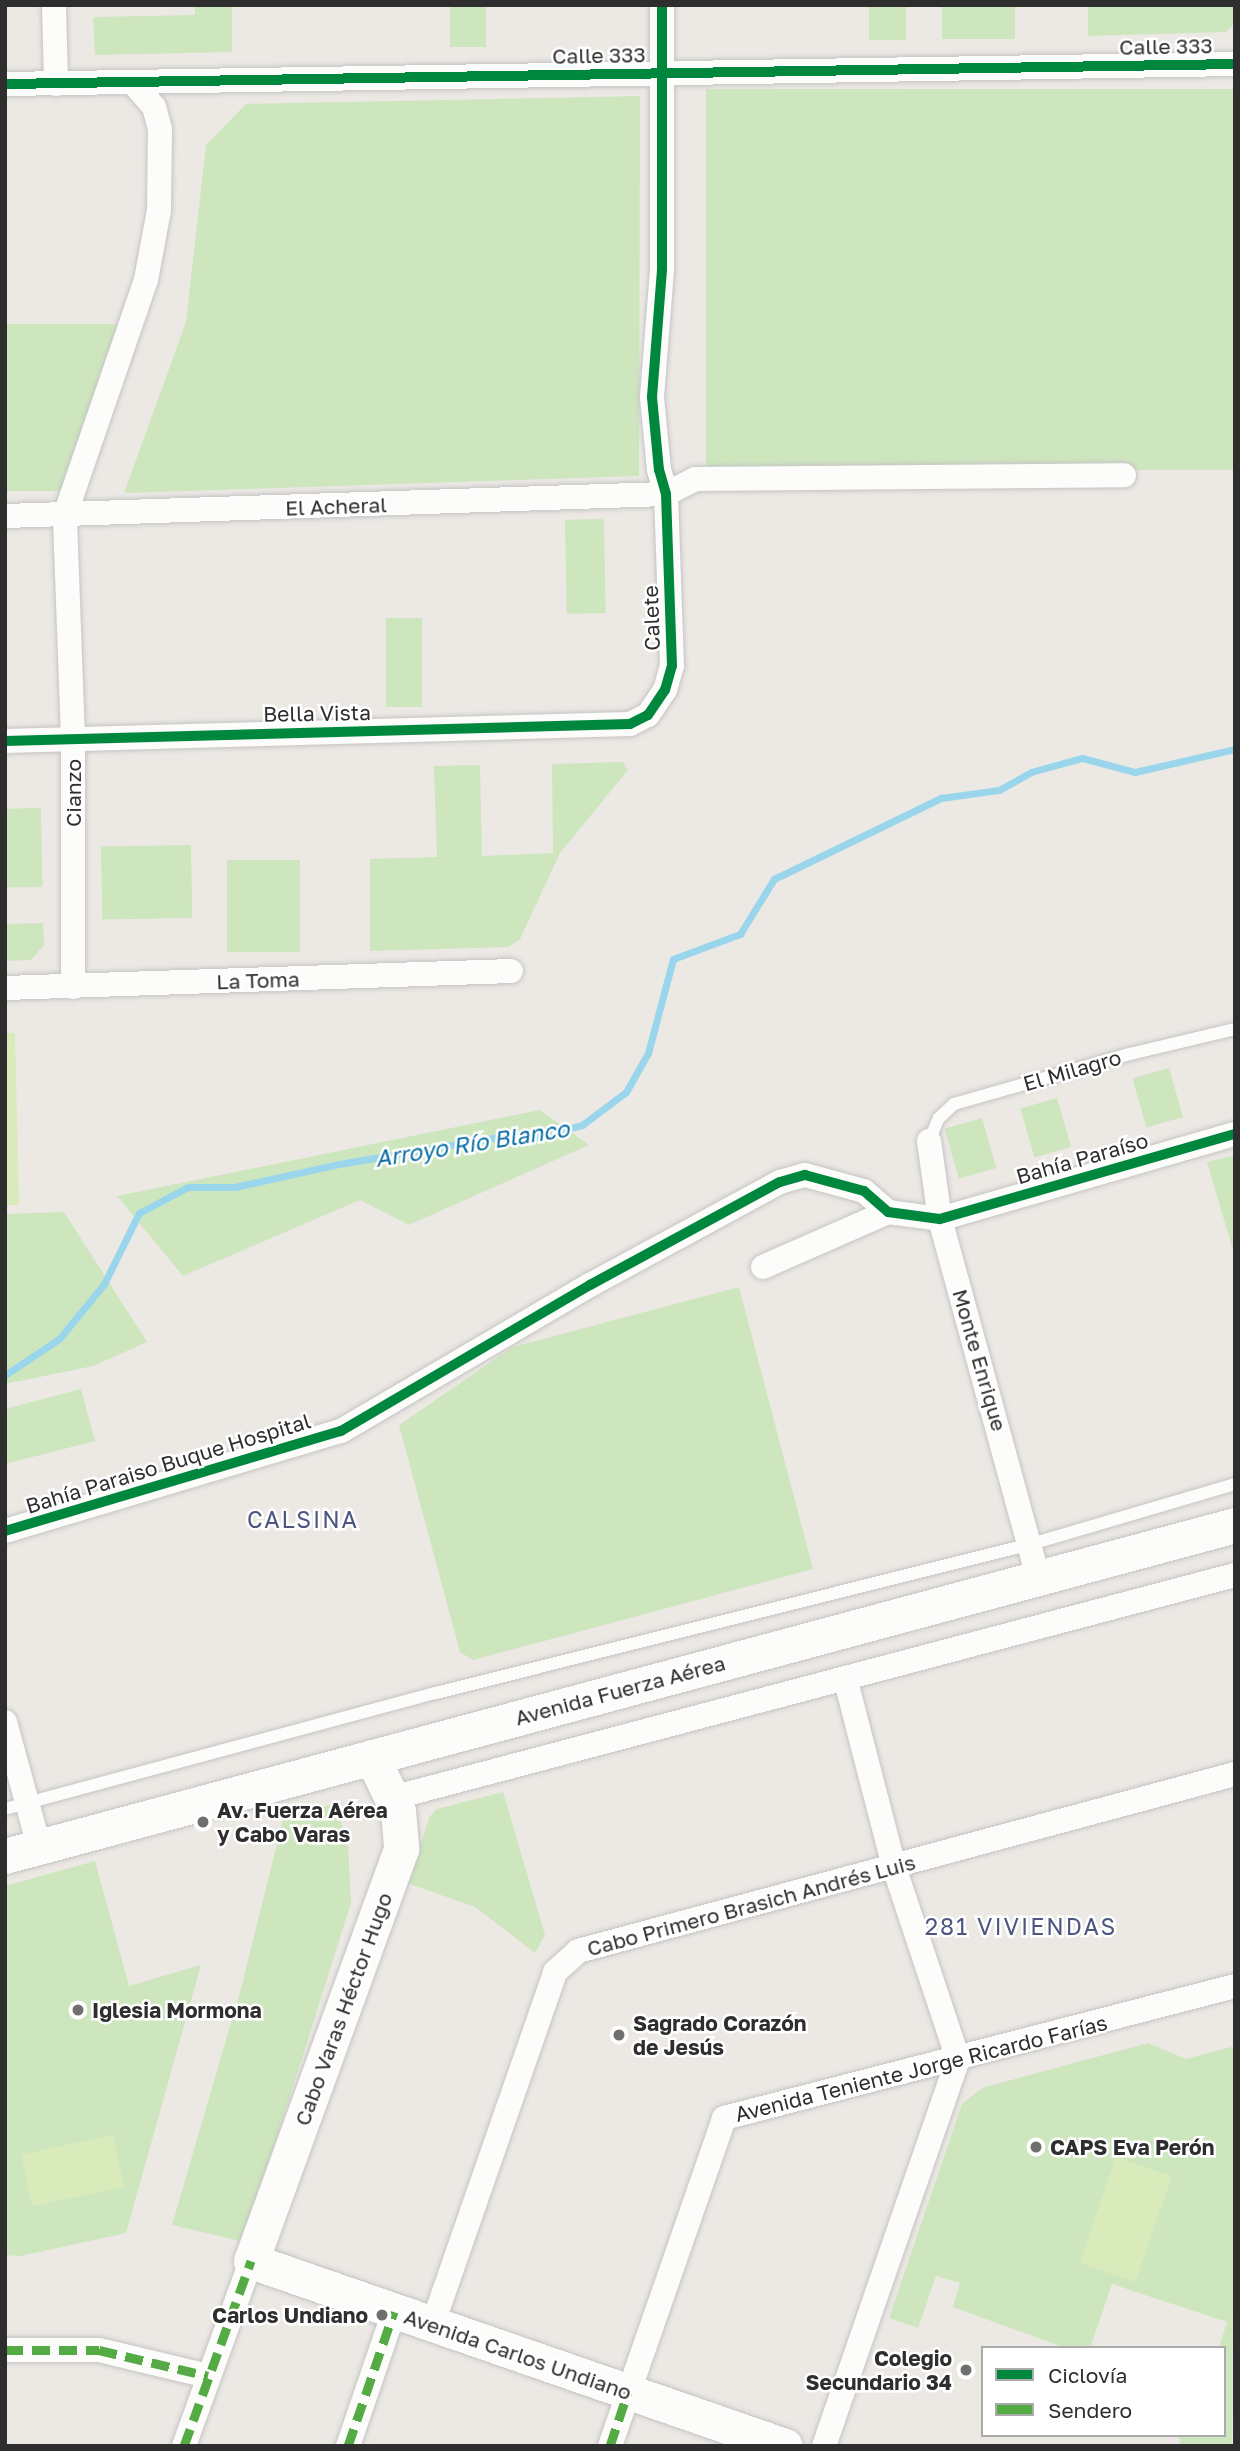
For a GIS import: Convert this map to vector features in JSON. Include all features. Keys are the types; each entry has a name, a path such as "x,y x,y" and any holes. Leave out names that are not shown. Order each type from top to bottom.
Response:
{"main road":[{"name":"Avenida Fuerza Aérea","path":"5,1856 1235,1525"},
{"name":"Cabo Varas Héctor Hugo","path":"251,2261 401,1849 402,1827 392,1798 372,1757"},
{"name":"Avenida Carlos Undiano","path":"251,2261 432,2326 785,2446"}],"street":[{"path":"54,5 56,84"},
{"path":"662,5 664,73"},
{"name":"Calle 333","path":"5,84 1235,64"},
{"name":"Calete","path":"630,724 648,715 665,690 672,666 666,494 659,470 652,397 662,269 664,73"},
{"path":"160,129 188,83"},
{"path":"65,515 146,280 159,210 160,129 154,107 134,84"},
{"path":"666,494 695,479 1124,475"},
{"name":"El Acheral","path":"5,516 666,494"},
{"name":"Cianzo","path":"65,515 73,738 73,987"},
{"name":"Bella Vista","path":"5,741 630,724"},
{"name":"La Toma","path":"5,988 511,971"},
{"name":"Bahía Paraíso","path":"940,1219 1235,1134"},
{"name":"Monte Enrique","path":"929,1141 940,1219 1031,1544 1038,1578"},
{"name":"Bahía Paraiso Buque Hospital","path":"5,1531 341,1431 590,1285 780,1182 806,1175 834,1182 863,1191 888,1212"},
{"path":"762,1267 888,1212 940,1219"},
{"path":"392,1798 1235,1575"},
{"path":"824,2446 958,2059 894,1867 845,1678"},
{"path":"5,1722 17,1806 39,1846"},
{"name":"Cabo Primero Brasich Andrés Luis","path":"432,2326 555,1972 578,1951 597,1943 894,1867 1235,1774"},
{"name":"Avenida Teniente Jorge Ricardo Farías","path":"628,2392 724,2118 1235,1986"},
{"path":"184,2446 251,2261"},
{"path":"348,2446 394,2312"},
{"path":"5,2350 99,2350 208,2376"},
{"path":"610,2446 628,2392"}],"lane":[{"name":"El Milagro","path":"929,1141 939,1118 954,1104 1130,1054 1235,1029"},
{"path":"17,1806 436,1693 1031,1544 1235,1484"}],"green space":[{"path":"195,5 232,5 232,52 95,55 93,17 195,15"},
{"path":"450,5 486,5 486,47 450,47"},
{"path":"869,5 906,5 906,40 869,40"},
{"path":"942,5 1015,5 1015,39 942,39"},
{"path":"1088,5 1235,5 1235,23 1226,32 1088,36"},
{"path":"706,89 1235,89 1235,470 706,470"},
{"path":"640,96 639,476 124,493 186,322 206,145 246,104"},
{"path":"5,324 131,324 72,491 5,491"},
{"path":"604,519 606,613 567,614 565,520"},
{"path":"386,618 422,618 422,707 386,707"},
{"path":"623,762 628,770 560,853 520,939 508,947 370,951 370,859 437,857 434,766 480,765 482,856 553,853 552,764"},
{"path":"41,808 42,887 6,888 5,809"},
{"path":"191,845 192,918 102,920 101,847"},
{"path":"227,860 300,860 300,952 227,952"},
{"path":"43,923 44,945 31,960 5,961 5,924"},
{"path":"5,1033 15,1033 19,1205 5,1205"},
{"path":"1169,1068 1183,1117 1147,1127 1132,1078"},
{"path":"1057,1098 1071,1147 1035,1157 1020,1108"},
{"path":"540,1110 589,1145 409,1225 360,1200 183,1276 117,1196"},
{"path":"982,1118 996,1168 959,1179 945,1129"},
{"path":"1235,1155 1235,1257 1207,1162"},
{"path":"64,1212 147,1342 93,1366 5,1384 5,1214"},
{"path":"739,1287 813,1569 473,1660 460,1652 399,1425 513,1347"},
{"path":"81,1389 95,1441 5,1464 5,1409"},
{"path":"503,1792 545,1935 535,1953 475,1907 407,1883 430,1816 437,1809"},
{"path":"336,1804 348,1845 351,1903 244,2242 172,2225 242,1985 284,1815"},
{"path":"95,1861 129,1986 201,1965 126,2233 21,2256 5,2255 5,1886"},
{"path":"1148,2043 1186,2059 1235,2046 1232,2446 1179,2446 1181,2440 1177,2437 1226,2437 1226,2346 1220,2346 1227,2322 1112,2284 1091,2346 1060,2346 953,2307 960,2283 936,2276 918,2328 889,2318 962,2104 982,2088"},
{"path":"113,2135 124,2187 32,2206 21,2155"},
{"path":"1116,2157 1172,2176 1135,2282 1080,2263"}],"waterway":[{"name":"Arroyo Río Blanco","path":"5,1375 59,1339 104,1284 139,1213 188,1187 235,1187 339,1164 498,1137 537,1137 582,1125 626,1092 648,1053 673,959 740,934 774,879 941,798 999,790 1031,772 1082,758 1135,772 1235,749"}],"marked path":[{"path":"184,2446 251,2261"},
{"path":"348,2446 394,2312"},
{"path":"5,2350 99,2350 208,2376"},
{"path":"610,2446 628,2392"}],"cycle path":[{"path":"5,741 630,724 648,715 665,690 672,666 666,494 659,470 652,397 662,269 662,5"},
{"path":"5,84 1235,64"},
{"path":"5,1531 341,1431 590,1285 780,1182 805,1175 864,1191 888,1212 940,1219 1235,1134"}],"place":[{"name":"Av. Fuerza Aérea y Cabo Varas","path":"203,1822"},
{"name":"Iglesia Mormona","path":"78,2010"},
{"name":"Sagrado Corazón de Jesús","path":"619,2035"},
{"name":"CAPS Eva Perón","path":"1036,2147"},
{"name":"Carlos Undiano","path":"382,2315"},
{"name":"Colegio Secundario 34","path":"966,2370"}],"district":[{"name":"CALSINA","path":"303,1519"},
{"name":"281 VIVIENDAS","path":"1021,1926"}]}
